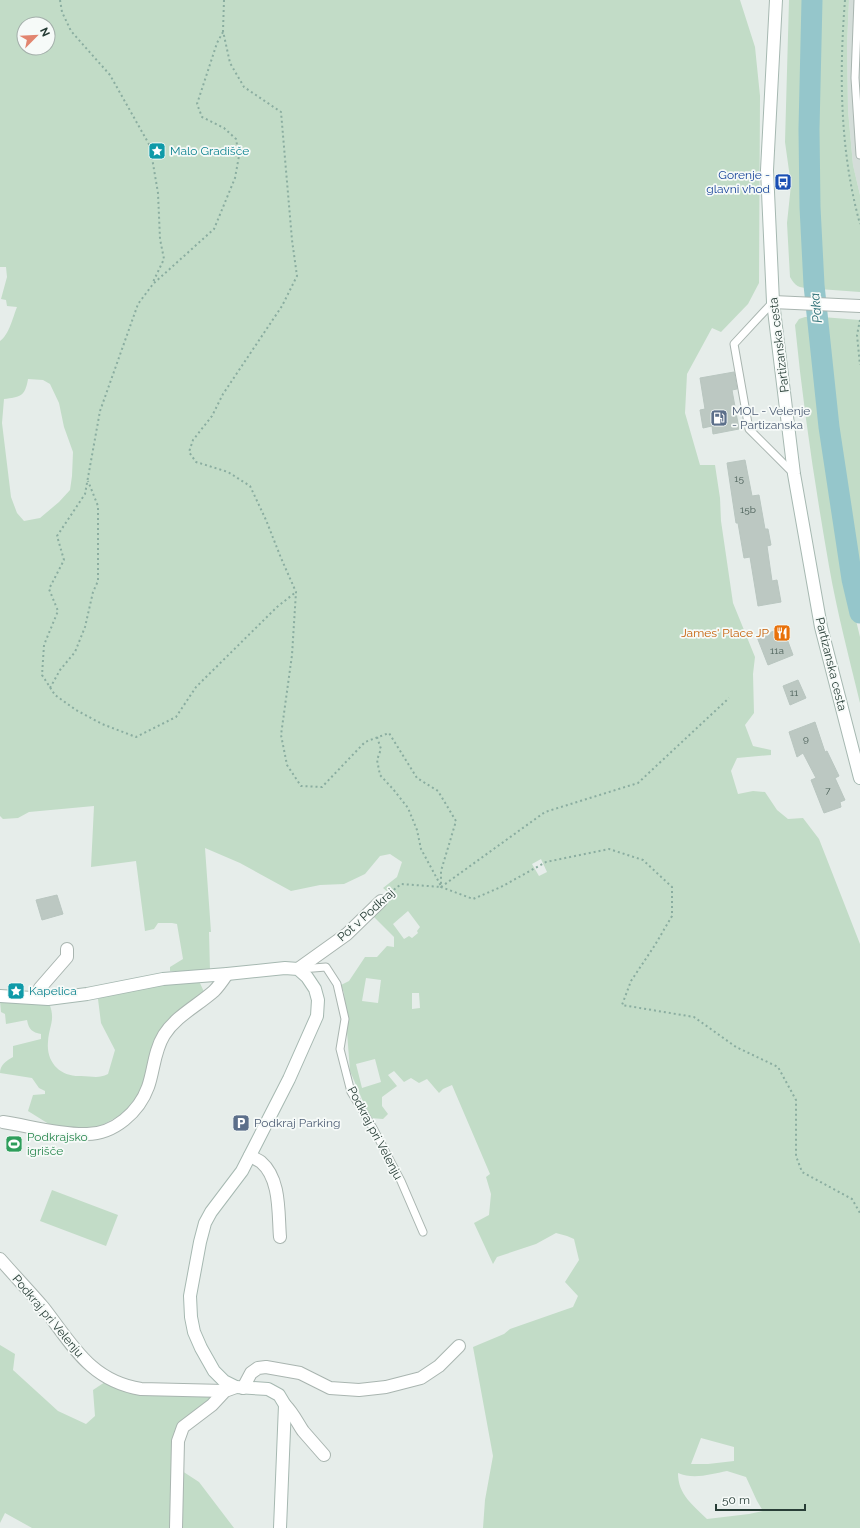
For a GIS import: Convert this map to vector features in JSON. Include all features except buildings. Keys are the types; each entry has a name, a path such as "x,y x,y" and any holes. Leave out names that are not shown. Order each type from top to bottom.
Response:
{"street":[{"name":"Partizanska cesta","path":"776,0 767,170 773,302 794,474 821,627 860,778"},
{"path":"773,302 860,306"},
{"name":"Pot v Podkraj","path":"298,969 347,934 381,901"},
{"path":"36,998 40,988 67,957 67,949"},
{"name":"Podkraj pri Velenju","path":"0,996 48,998 87,994 163,979 285,968 298,969 307,977 315,989 318,1000 317,1016 289,1079 242,1171 205,1222 195,1264 190,1296 191,1317 194,1332 214,1371 224,1382 235,1389"},
{"path":"3,1122 71,1134 88,1134 109,1129 123,1122 142,1099 148,1087 156,1053 164,1035 177,1019 215,990 227,974"},
{"path":"250,1156 262,1163 270,1173 275,1188 280,1237"},
{"name":"Podkraj pri Velenju","path":"0,1259 43,1308 81,1357 99,1372 130,1387 141,1389 268,1389 279,1395 303,1430 324,1455"},
{"path":"176,1528 178,1441 183,1427 235,1389 258,1368 266,1366 300,1373 330,1388 359,1390 386,1387 421,1378 439,1366 459,1346"},
{"path":"280,1528 285,1405"}],"lane":[{"path":"858,0 855,78 860,155"},
{"path":"773,302 734,344 749,429 794,474"},
{"name":"Podkraj pri Velenju","path":"298,969 326,967 337,984 345,1019 340,1049 351,1092 373,1128 401,1181 424,1232"}],"path":[{"path":"60,0 62,12 71,31 110,75 150,146 158,194 160,239 164,259 153,284"},
{"path":"224,0 223,31 230,63 244,87 281,112 292,240 297,276 282,306 223,394 212,416 193,440 189,452 196,462 228,472 250,486 296,592 292,656 281,735 286,765 301,786 322,787 365,742 389,734 417,778 438,791 456,820 441,871 441,888"},
{"path":"844,0 842,108 850,184 860,224"},
{"path":"223,31 216,43 197,104 202,117 224,128 236,139 239,156 235,178 214,229 153,284 138,304 100,411 85,494 57,536 64,560 50,589 58,611 44,645 42,675 55,695 76,710 102,724 136,737 176,717 196,687 277,607 296,592"},
{"path":"860,320 857,335 860,365"},
{"path":"50,688 60,670 75,652 85,627 93,592 98,581 98,506 88,480"},
{"path":"441,888 545,812 638,783 729,698"},
{"path":"377,737 381,749 377,760 380,775 408,808 417,830 421,849 441,888"},
{"name":"Pot v Podkraj","path":"381,901 401,884 441,888 473,899 501,887 546,862 609,849 643,860 672,887 672,916 631,981 622,1005 694,1018 736,1047 778,1067 796,1100 796,1156 802,1172 852,1199 860,1213"}],"shaded area":[{"path":"849,0 860,0 860,195 853,165 848,110 847,46"}],"green space":[{"path":"0,0 740,0 755,47 760,96 759,283 748,304 721,332 712,328 687,374 685,413 700,465 715,465 720,498 721,521 733,603 755,657 753,674 754,713 745,725 753,746 771,750 771,755 737,758 731,771 738,794 753,791 765,792 777,810 788,819 803,818 819,839 860,944 860,1528 483,1528 485,1500 493,1456 473,1347 504,1334 510,1329 573,1307 578,1296 565,1282 579,1260 574,1239 556,1233 536,1244 497,1257 493,1264 474,1223 489,1215 491,1194 486,1177 490,1174 452,1085 443,1089 439,1093 427,1079 419,1083 411,1078 404,1082 394,1071 388,1075 397,1086 382,1097 382,1106 388,1114 383,1119 370,1118 350,1071 344,993 341,985 349,981 365,957 377,957 387,946 394,947 394,937 372,915 394,897 383,888 397,877 402,862 390,854 380,856 365,874 344,884 320,885 291,891 240,863 205,848 211,932 209,932 210,971 170,971 170,967 183,959 177,924 158,923 154,929 145,931 136,861 91,867 94,806 29,812 18,818 3,819 0,816 0,341 6,335 17,307 7,306 6,300 1,299 7,277 6,267 0,267","holes":["28,379 43,380 50,384 59,403 64,427 73,452 70,490 59,502 40,518 24,521 17,513 11,497 2,423 4,399 18,397 23,393","541,859 547,872 539,876 532,864","408,911 420,927 417,931 418,933 412,938 409,936 404,939 393,924","366,978 381,980 378,1003 362,1001","412,993 419,993 420,1008 412,1009","375,1059 381,1082 362,1088 356,1064","701,1438 734,1447 734,1461 691,1464","727,1471 746,1477 763,1511 707,1519 683,1494 678,1473 696,1476"]},
{"path":"789,0 808,0 805,72 805,144 809,288 798,286 790,277 787,223 791,185 785,142"},
{"path":"817,0 849,0 847,46 848,110 853,165 860,195 860,292 819,289 813,199 814,50"},
{"path":"813,317 825,428 854,612 860,637 860,703 832,583 810,446 795,325 799,319"},
{"path":"822,317 860,320 860,593 832,420"},
{"path":"199,981 205,994 179,1012 144,1087 126,1112 95,1129 78,1131 52,1126 28,1111 33,1095 45,1094 45,1091 39,1088 32,1078 0,1073 2,1065 13,1057 13,1046 41,1039 41,1034 31,1030 27,1020 6,1024 5,1014 1,1012 0,1001 49,1003 52,1018 48,1050 52,1062 61,1071 67,1074 74,1076 98,1077 108,1074 115,1050 101,1023 98,999 133,985"},
{"path":"52,1190 118,1215 106,1246 40,1221"},
{"path":"0,1345 15,1354 13,1370 58,1411 86,1424 95,1416 93,1390 105,1382 215,1397 176,1431 171,1442 173,1528 32,1528 5,1513 0,1523"},
{"path":"179,1469 199,1482 234,1528 181,1528"}],"waterway":[{"name":"Paka","path":"812,0 809,129 810,207 814,285 829,427 852,579 860,613"}],"place":[{"name":"Malo Gradišče","path":"157,151"},
{"name":"Gorenje - glavni vhod","path":"783,182"},
{"name":"MOL - Velenje - Partizanska","path":"719,418"},
{"name":"James' Place JP","path":"782,633"},
{"name":"Kapelica","path":"16,991"},
{"name":"Podkraj Parking","path":"241,1123"},
{"name":"Podkrajsko igrišče","path":"14,1144"}]}
